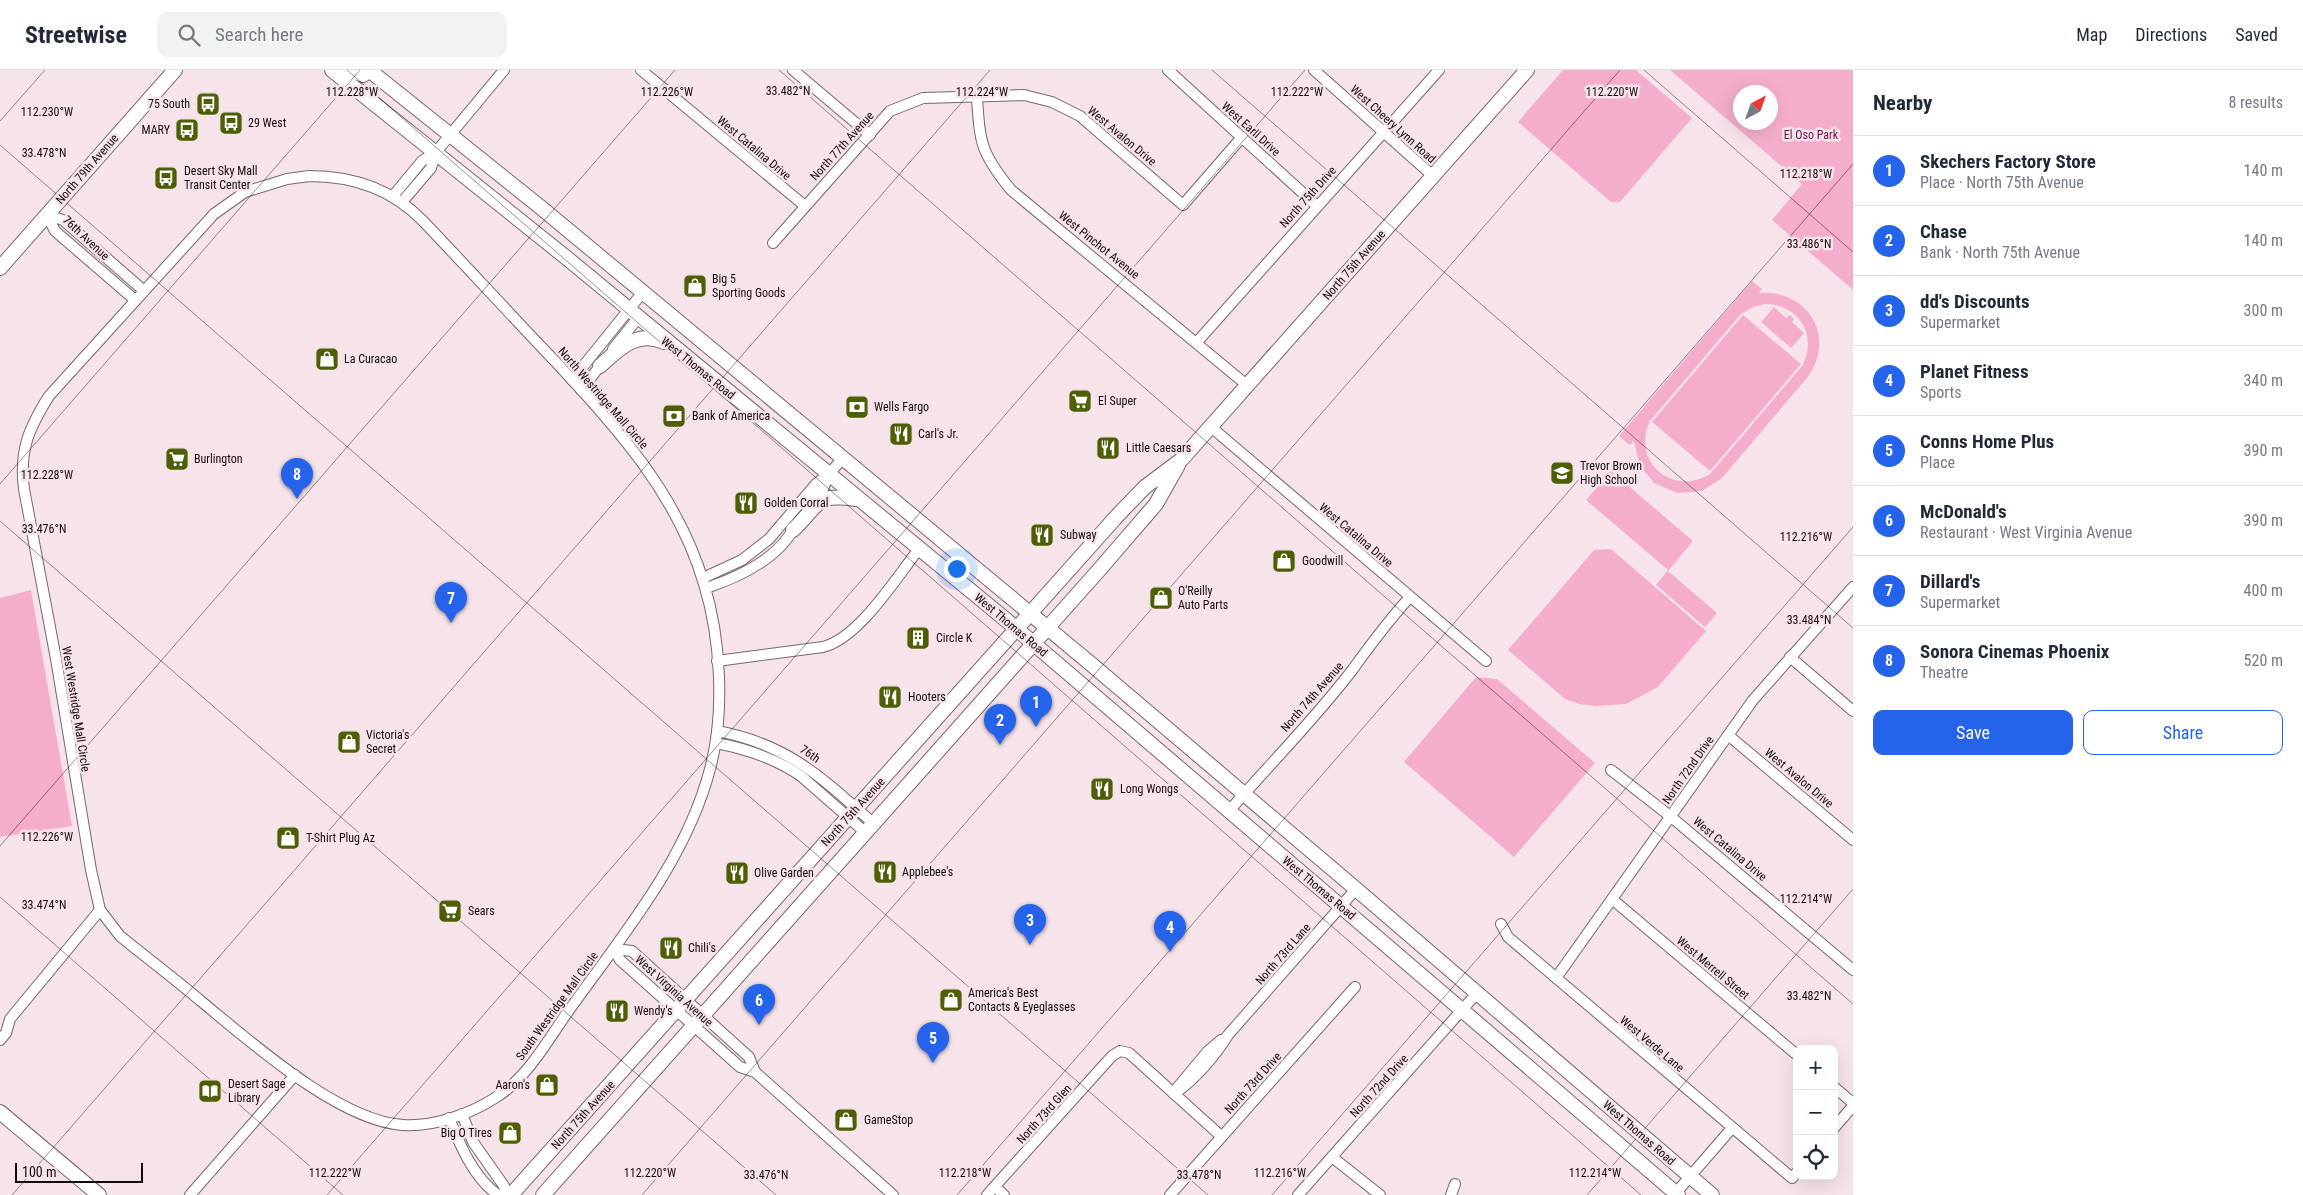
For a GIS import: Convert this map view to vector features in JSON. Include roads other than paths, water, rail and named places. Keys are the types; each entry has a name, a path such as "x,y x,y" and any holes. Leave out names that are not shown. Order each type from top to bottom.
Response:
{"main road":[{"name":"North 79th Avenue","path":"1,265 175,70"},
{"name":"West Thomas Road","path":"332,70 436,152 1016,629 1676,1194"},
{"path":"350,70 363,75 370,70"},
{"name":"West Thomas Road","path":"370,70 451,134 1048,628 1356,889 1712,1195"},
{"name":"North 75th Avenue","path":"512,1195 1016,629 1145,487 1181,460 1527,70"},
{"path":"633,314 647,296"},
{"path":"600,366 632,340 655,339 670,345"},
{"name":"North 75th Avenue","path":"543,1195 1156,504 1181,460"},
{"path":"793,530 826,498 841,496 858,500"},
{"path":"0,1112 99,1195"}],"street":[{"path":"398,199 431,168 436,152 504,70"},
{"name":"West Catalina Drive","path":"641,70 805,206"},
{"path":"793,70 870,135"},
{"name":"West Earll Drive","path":"1168,70 1317,206"},
{"name":"West Cheery Lynn Road","path":"1314,70 1433,176"},
{"name":"North 75th Drive","path":"1197,342 1439,70"},
{"name":"West Avalon Drive","path":"977,98 1024,95 1052,102 1080,116 1183,205 1242,138"},
{"name":"North 77th Avenue","path":"773,243 890,111 923,98 977,98"},
{"name":"West Pinchot Avenue","path":"977,98 979,136 986,156 1011,190 1248,386"},
{"name":"North Westridge Mall Circle","path":"139,295 208,220 245,192 287,179 330,176 363,184 398,199 423,221 581,390 654,478 685,534 704,583 712,618 717,662 718,731 707,780 686,834 667,868 617,944"},
{"name":"76th Avenue","path":"47,215 56,231 139,295"},
{"name":"West Westridge Mall Circle","path":"139,295 50,396 34,421 24,447 21,468 31,535 51,635 83,828 100,910 127,942 295,1075"},
{"path":"581,390 600,366 633,314"},
{"path":"572,380 633,314"},
{"name":"West Catalina Drive","path":"1211,427 1486,661"},
{"path":"704,583 742,560 769,540 816,484 828,475 843,458"},
{"path":"704,583 741,575 774,552 793,530 798,519 822,489 828,475"},
{"path":"717,662 815,648 839,641 864,618 919,549"},
{"name":"North 72nd Drive","path":"1556,978 1754,700 1853,587"},
{"name":"North 74th Avenue","path":"1229,811 1323,704 1382,628 1410,597"},
{"path":"1790,657 1853,711"},
{"name":"76th","path":"718,731 749,737 788,754 811,770 852,813"},
{"name":"West Avalon Drive","path":"1728,735 1853,840"},
{"name":"76th","path":"716,743 752,751 784,764 870,828"},
{"name":"West Catalina Drive","path":"1611,770 1670,816 1849,966"},
{"name":"North 73rd Lane","path":"1174,1094 1189,1083 1208,1051 1228,1035 1356,889"},
{"name":"West Merrell Street","path":"1612,899 1793,1053"},
{"path":"0,1040 6,1033 10,1019 100,910"},
{"name":"West Verde Lane","path":"1501,924 1508,937 1732,1128 1793,1174"},
{"name":"West Virginia Avenue","path":"617,944 632,951 686,1000 698,1020 740,1067 755,1072 893,1195"},
{"name":"West Virginia Avenue","path":"617,944 620,960 676,1010 698,1020"},
{"name":"South Westridge Mall Circle","path":"295,1075 354,1111 377,1120 411,1125 433,1123 462,1114 495,1098 528,1068 617,944"},
{"path":"1849,966 1853,955"},
{"name":"North 73rd Drive","path":"1170,1195 1355,986"},
{"name":"North 72nd Drive","path":"1298,1195 1477,993"},
{"path":"0,1023 10,1019"},
{"name":"North 73rd Glen","path":"987,1195 1112,1056 1120,1051 1129,1053 1174,1094"},
{"path":"190,1195 295,1075"},
{"path":"1837,1090 1853,1105 1838,1123"},
{"path":"1174,1094 1222,1136"},
{"path":"462,1114 473,1142 504,1186 506,1195"},
{"path":"449,1118 459,1143 473,1168 498,1195"},
{"path":"1676,1194 1732,1128"},
{"path":"1332,1157 1380,1195"},
{"path":"1451,1195 1455,1184"},
{"path":"995,1187 1004,1195"}],"place":[{"name":"75 South","path":"208,104"},
{"name":"29 West","path":"231,123"},
{"name":"MARY","path":"187,130"},
{"name":"Desert Sky Mall Transit Center","path":"166,178"},
{"name":"Big 5 Sporting Goods","path":"695,286"},
{"name":"La Curacao","path":"327,359"},
{"name":"El Super","path":"1080,401"},
{"name":"Wells Fargo","path":"857,407"},
{"name":"Bank of America","path":"674,416"},
{"name":"Carl's Jr.","path":"901,434"},
{"name":"Little Caesars","path":"1108,448"},
{"name":"Burlington","path":"177,459"},
{"name":"Trevor Brown High School","path":"1562,473"},
{"name":"Sonora Cinemas Phoenix","path":"297,499"},
{"name":"Golden Corral","path":"746,503"},
{"name":"Subway","path":"1042,535"},
{"name":"Goodwill","path":"1284,561"},
{"name":"O'Reilly Auto Parts","path":"1161,598"},
{"name":"Dillard's","path":"451,623"},
{"name":"Circle K","path":"918,638"},
{"name":"Hooters","path":"890,697"},
{"name":"Skechers Factory Store","path":"1036,727"},
{"name":"Victoria's Secret","path":"349,742"},
{"name":"Chase","path":"1000,745"},
{"name":"Long Wongs","path":"1102,789"},
{"name":"T-Shirt Plug Az","path":"288,838"},
{"name":"Applebee's","path":"885,872"},
{"name":"Olive Garden","path":"737,873"},
{"name":"Sears","path":"450,911"},
{"name":"dd's Discounts","path":"1030,945"},
{"name":"Chili's","path":"671,948"},
{"name":"Planet Fitness","path":"1170,952"},
{"name":"America's Best Contacts & Eyeglasses","path":"951,1000"},
{"name":"Wendy's","path":"617,1011"},
{"name":"McDonald's","path":"759,1025"},
{"name":"Conns Home Plus","path":"933,1063"},
{"name":"Aaron's","path":"547,1085"},
{"name":"Desert Sage Library","path":"210,1091"},
{"name":"GameStop","path":"846,1120"},
{"name":"Big O Tires","path":"510,1133"}],"park label":[{"name":"El Oso Park","path":"1811,135"}]}
